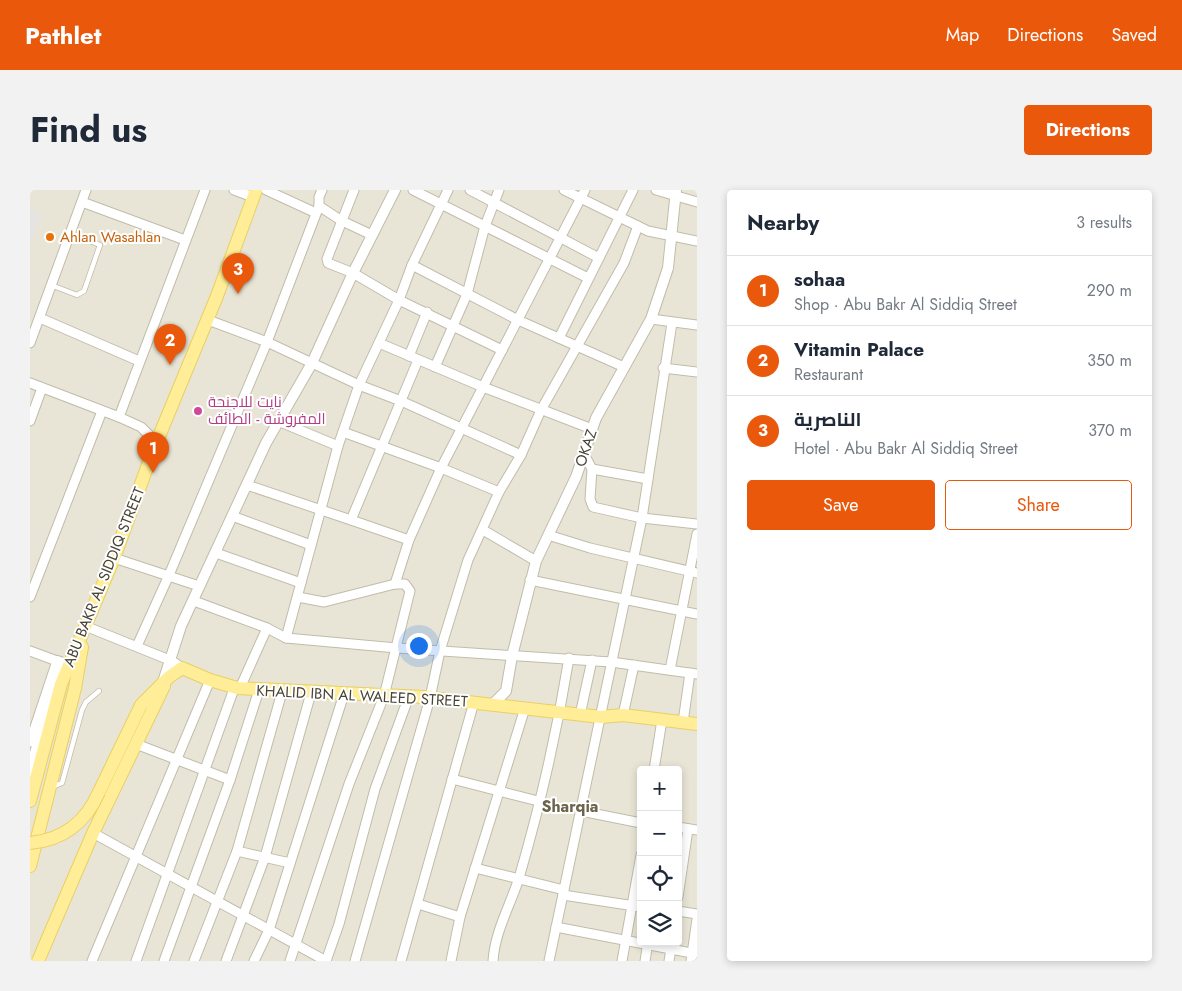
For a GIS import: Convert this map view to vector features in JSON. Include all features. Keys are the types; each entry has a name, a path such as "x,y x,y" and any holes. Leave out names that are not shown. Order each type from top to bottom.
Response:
{"main road":[{"name":"ABU BAKR AL SIDDIQ STREET","path":"30,801 61,684 114,558 153,451 208,320 255,194"},
{"path":"30,866 75,688 85,626"},
{"path":"38,961 93,833 166,680 177,664"},
{"name":"KHALID IBN AL WALEED STREET","path":"177,664 210,680 259,690 409,696 580,715 602,717 623,715 697,724"},
{"path":"30,844 58,838 70,830 88,812 140,705 166,680"}],"street":[{"path":"30,343 86,190"},
{"path":"119,417 205,190"},
{"path":"234,190 255,194"},
{"path":"266,190 318,210 372,235"},
{"path":"136,646 169,575 267,342 318,210 319,197 322,190"},
{"path":"354,190 327,259 328,263 353,273 399,300 502,350"},
{"path":"85,626 177,664 178,635 199,586 278,421 312,364 353,273 395,190"},
{"path":"413,190 588,278"},
{"path":"286,638 338,446 359,385 399,300 412,265 448,190"},
{"path":"470,190 561,236 599,258"},
{"path":"435,367 467,294 485,226 499,190"},
{"path":"564,190 583,194 619,217 648,231 697,241"},
{"path":"559,338 633,190"},
{"path":"656,190 676,194 697,202"},
{"path":"395,584 409,540 441,468 583,194"},
{"name":"OKAZ","path":"493,704 506,691 512,656 536,561 576,477 596,418 651,319 668,268 676,194"},
{"path":"82,202 185,240"},
{"path":"356,961 430,698 440,651 468,560 499,492 521,456 541,410 624,263 638,226"},
{"path":"412,265 518,320 624,367"},
{"path":"409,356 427,312"},
{"path":"40,318 139,361"},
{"path":"651,319 697,325"},
{"path":"208,320 267,342 312,364 401,401 521,456"},
{"path":"549,961 602,717 611,662 642,518 672,323"},
{"path":"379,343 483,387 592,429"},
{"path":"351,520 418,360"},
{"path":"664,368 697,372"},
{"path":"30,383 119,417 141,428 149,435 153,451"},
{"path":"30,421 42,388"},
{"path":"30,597 102,411"},
{"path":"278,421 338,446"},
{"path":"343,432 441,468 499,492"},
{"path":"584,454 592,469 590,499 593,507 642,518 697,524"},
{"path":"592,469 648,479"},
{"path":"246,485 409,540"},
{"path":"232,516 311,545"},
{"path":"483,530 536,561"},
{"path":"670,670 682,610 693,573 697,534"},
{"path":"548,535 633,559 693,573"},
{"path":"216,552 301,583"},
{"path":"114,558 199,586"},
{"path":"530,580 697,614"},
{"path":"290,961 350,784 384,696 410,591 405,584 395,584 324,602 298,597"},
{"path":"194,601 266,628 286,638 397,648 569,658 693,673 683,722"},
{"path":"136,961 204,770 238,687 266,628"},
{"path":"30,651 63,663 48,704 30,772"},
{"path":"492,961 494,944 519,879 560,712 569,658"},
{"path":"30,742 57,660"},
{"path":"580,715 592,660"},
{"path":"623,715 634,665"},
{"path":"92,961 210,680"},
{"path":"164,961 230,780 259,690"},
{"path":"194,961 237,851 282,692"},
{"path":"226,961 265,857 311,693"},
{"path":"254,961 269,930 344,694"},
{"path":"93,833 326,961 339,924 375,789 409,696"},
{"path":"401,961 474,702"},
{"path":"451,961 460,917 525,708"},
{"path":"655,766 662,720"},
{"path":"136,744 230,780"},
{"path":"452,779 538,800"},
{"path":"581,811 637,822"},
{"path":"682,879 693,830"},
{"path":"237,851 290,863"},
{"path":"637,901 641,856"},
{"path":"475,868 563,892 637,906 622,961"},
{"path":"418,904 460,917"},
{"path":"682,912 697,914"},
{"path":"669,961 671,946 693,956 697,919"},
{"path":"556,927 637,942"},
{"path":"645,961 648,946"}],"lane":[{"path":"50,284 77,295 84,291 100,245 70,232"},
{"path":"51,788 62,783 82,710 86,702 99,691"}],"shaded area":[{"path":"30,190 697,190 697,961 30,961"},
{"path":"30,209 42,213 30,246"}],"place":[{"name":"Ahlan Wasahlan","path":"50,237"},
{"name":"الناصرية","path":"238,294"},
{"name":"Vitamin Palace","path":"170,365"},
{"name":"نايت للاجنحة المفروشة - الطائف","path":"198,411"},
{"name":"sohaa","path":"153,473"}],"district":[{"name":"Sharqia","path":"570,806"}]}
